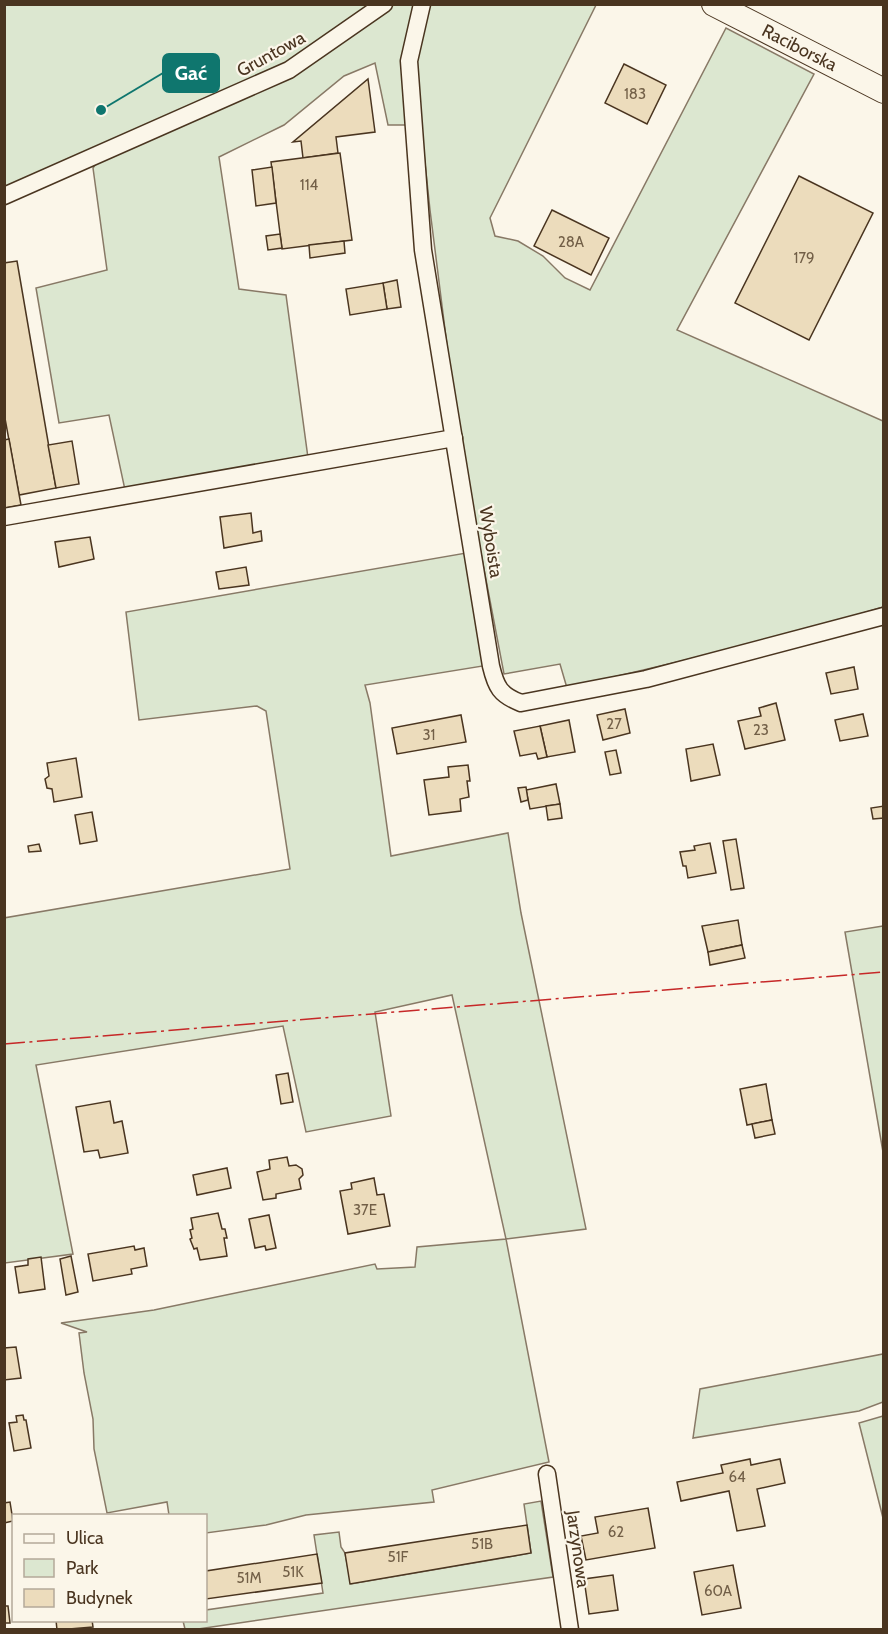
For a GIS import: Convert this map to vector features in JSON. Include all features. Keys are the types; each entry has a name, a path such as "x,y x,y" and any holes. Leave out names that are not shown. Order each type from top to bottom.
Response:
{"main road":[{"name":"Raciborska","path":"714,4 884,91"}],"street":[{"name":"Gruntowa","path":"4,196 289,70 384,4"},
{"name":"Wyboista","path":"420,6 408,61 423,250 491,666 499,690 521,703 646,680 884,616"},
{"path":"4,517 454,438"},
{"name":"Jarzynowa","path":"547,1474 570,1629"}],"green space":[{"path":"4,5 596,5 490,218 495,236 518,241 543,256 565,278 590,290 726,28 814,74 677,330 883,421 883,607 787,636 567,688 560,664 504,674 458,433 421,125 388,125 375,63 344,76 284,125 219,157 239,289 286,295 308,458 125,490 109,415 59,423 36,288 107,270 93,168 101,156 5,199"},
{"path":"466,553 483,666 365,685 370,703 391,856 508,833 521,913 586,1229 506,1239 452,995 375,1012 391,1116 306,1132 283,1026 36,1065 73,1254 5,1263 4,918 290,869 266,711 257,706 139,720 126,612"},
{"path":"884,926 883,1152 845,932"},
{"path":"506,1239 549,1462 432,1490 434,1502 306,1515 266,1525 207,1533 207,1514 169,1514 167,1502 107,1513 94,1449 93,1419 79,1333 87,1332 61,1323 154,1310 375,1264 377,1269 415,1267 417,1247"},
{"path":"883,1354 883,1402 859,1411 693,1438 700,1389"},
{"path":"884,1416 883,1518 859,1423"},
{"path":"541,1501 553,1577 198,1629 185,1629 183,1622 207,1622 207,1610 323,1593 314,1535 339,1532 351,1584 531,1553 524,1504"}],"building":[{"path":"624,64 666,85 647,124 605,103"},
{"path":"368,79 375,132 336,137 338,153 303,158 301,141 293,142"},
{"path":"340,153 352,240 282,249 271,162"},
{"path":"272,167 276,203 256,206 252,170"},
{"path":"799,176 873,213 809,340 735,303"},
{"path":"552,210 609,238 591,275 534,246"},
{"path":"280,234 282,248 268,250 266,236"},
{"path":"344,241 345,253 310,258 309,245"},
{"path":"17,261 56,488 19,495 4,413 4,263"},
{"path":"397,280 401,307 387,309 383,283"},
{"path":"383,283 387,309 350,315 346,289"},
{"path":"9,439 21,505 4,508 4,440"},
{"path":"72,441 79,484 56,488 48,445"},
{"path":"251,513 253,533 261,531 262,541 224,548 220,517"},
{"path":"90,537 94,559 59,567 55,542"},
{"path":"246,567 249,585 219,589 216,572"},
{"path":"854,667 858,689 831,694 826,673"},
{"path":"776,703 785,740 745,749 738,721 761,716 759,708"},
{"path":"625,709 630,733 603,740 597,715"},
{"path":"863,714 868,736 840,741 835,720"},
{"path":"461,715 466,742 397,754 392,728"},
{"path":"569,720 575,752 547,757 540,726"},
{"path":"540,726 547,757 538,759 536,753 520,756 514,731"},
{"path":"713,744 720,775 691,781 686,749"},
{"path":"616,750 621,773 610,775 605,752"},
{"path":"76,758 82,797 54,802 52,789 47,788 45,779 49,776 47,763"},
{"path":"468,765 469,797 460,799 461,811 429,815 424,780 449,777 448,767"},
{"path":"556,784 560,804 530,809 526,790"},
{"path":"526,787 528,800 521,802 518,788"},
{"path":"560,804 562,818 548,820 546,806"},
{"path":"884,806 884,818 873,819 871,808"},
{"path":"92,812 97,841 80,844 75,815"},
{"path":"736,839 744,888 731,890 723,841"},
{"path":"710,843 716,873 688,878 680,852 695,850 694,846"},
{"path":"39,844 41,851 29,852 28,846"},
{"path":"738,920 742,945 708,952 702,926"},
{"path":"742,945 745,958 710,965 708,952"},
{"path":"288,1073 293,1102 281,1104 276,1075"},
{"path":"766,1084 772,1120 747,1125 740,1089"},
{"path":"110,1101 114,1123 122,1121 128,1153 100,1158 98,1150 84,1152 76,1107"},
{"path":"772,1120 775,1134 755,1138 752,1124"},
{"path":"287,1157 289,1166 296,1165 302,1169 303,1175 299,1179 301,1189 276,1194 276,1198 263,1200 257,1172 270,1169 269,1160"},
{"path":"227,1168 231,1188 197,1195 193,1175"},
{"path":"374,1178 377,1195 384,1194 390,1226 348,1234 340,1191 352,1189 351,1183"},
{"path":"218,1213 227,1238 224,1238 227,1256 200,1260 197,1248 194,1249 190,1239 192,1238 190,1230 193,1229 191,1218"},
{"path":"269,1215 276,1248 266,1250 265,1246 255,1248 249,1219"},
{"path":"134,1246 135,1250 144,1248 147,1266 131,1269 132,1274 93,1281 88,1254"},
{"path":"71,1256 78,1292 66,1295 60,1259"},
{"path":"41,1257 45,1289 19,1293 15,1267 28,1265 28,1259"},
{"path":"16,1347 21,1378 4,1380 4,1348"},
{"path":"23,1415 31,1448 14,1451 9,1423 17,1422 16,1416"},
{"path":"750,1459 751,1465 780,1459 785,1483 757,1489 765,1526 737,1531 729,1491 681,1501 677,1482 723,1473 721,1465"},
{"path":"10,1502 12,1521 4,1523 4,1503"},
{"path":"648,1508 655,1548 586,1560 581,1536 598,1533 595,1517"},
{"path":"527,1525 531,1553 350,1584 345,1553"},
{"path":"317,1554 322,1583 207,1599 207,1571"},
{"path":"733,1565 741,1608 702,1615 694,1572"},
{"path":"613,1575 618,1610 589,1614 584,1579"},
{"path":"4,1606 8,1606 10,1623 4,1623"},
{"path":"56,1622 92,1622 93,1627 57,1630"}],"power":[{"path":"4,1044 884,972"}],"place":[{"name":"Gać","path":"101,110"}]}
